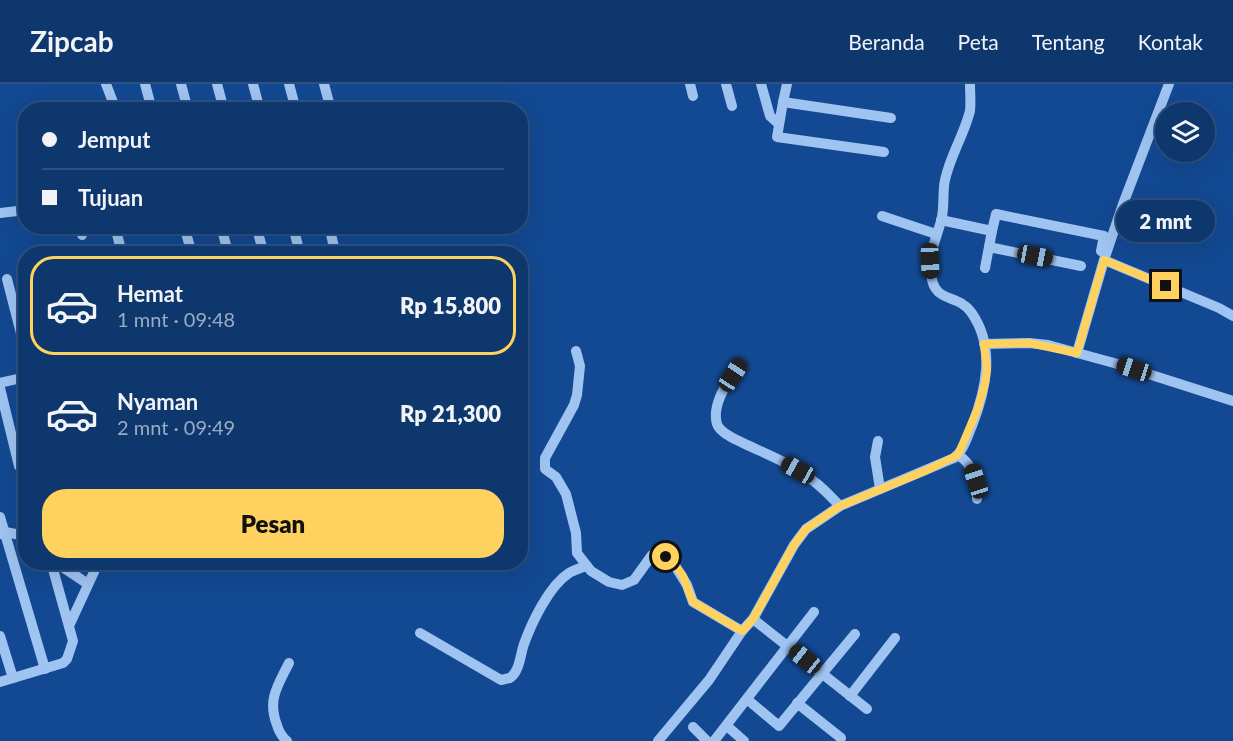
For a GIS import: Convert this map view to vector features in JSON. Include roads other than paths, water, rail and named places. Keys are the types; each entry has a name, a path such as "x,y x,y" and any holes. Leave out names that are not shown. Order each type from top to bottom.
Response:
{"street":[{"path":"106,84 113,102"},
{"path":"145,84 150,102"},
{"path":"181,84 186,102"},
{"path":"217,84 222,102"},
{"path":"253,84 258,102"},
{"path":"289,84 294,102"},
{"path":"324,84 330,102"},
{"path":"690,84 693,96"},
{"path":"726,84 732,106"},
{"path":"761,84 770,116 779,124"},
{"path":"788,84 777,136 884,153"},
{"path":"658,741 709,680 742,631 753,619 806,529 840,506 958,455 978,408 985,383 987,369 984,344 971,313 957,301 941,296 932,283 930,261 941,220 945,179 970,110 970,84"},
{"path":"1077,353 1102,259 1169,84"},
{"path":"783,102 891,118"},
{"path":"0,213 18,211"},
{"path":"985,268 996,214 1104,236 1102,259"},
{"path":"882,216 936,234"},
{"path":"941,220 993,231"},
{"path":"223,234 226,245"},
{"path":"989,247 1081,266"},
{"path":"1102,259 1233,315"},
{"path":"7,279 18,322"},
{"path":"984,344 1029,343 1077,353 1233,401"},
{"path":"576,351 580,366 577,395 574,405 545,458 544,465 545,469 556,477 566,494 576,532 577,553 586,566 609,582 622,585 634,580 652,555 661,554 671,560 678,570 693,602 742,631"},
{"path":"739,364 720,396 716,413 719,428 798,470 816,483 840,506"},
{"path":"0,383 18,379"},
{"path":"0,388 18,462"},
{"path":"878,441 874,457 880,489"},
{"path":"958,455 968,462 972,469 976,481 977,499"},
{"path":"0,517 45,669"},
{"path":"3,533 18,535"},
{"path":"420,633 501,680 510,678 516,672 536,616 555,586 569,573 586,566"},
{"path":"0,682 63,663 67,659 73,641 55,570"},
{"path":"66,570 88,584"},
{"path":"69,626 94,572"},
{"path":"714,741 814,612"},
{"path":"753,619 789,645 867,709"},
{"path":"748,700 777,726 855,634"},
{"path":"0,636 13,678"},
{"path":"850,696 895,638"},
{"path":"286,741 281,737 272,713 274,692 289,663"},
{"path":"797,703 841,738"},
{"path":"727,726 744,741"},
{"path":"693,728 707,741"}]}
